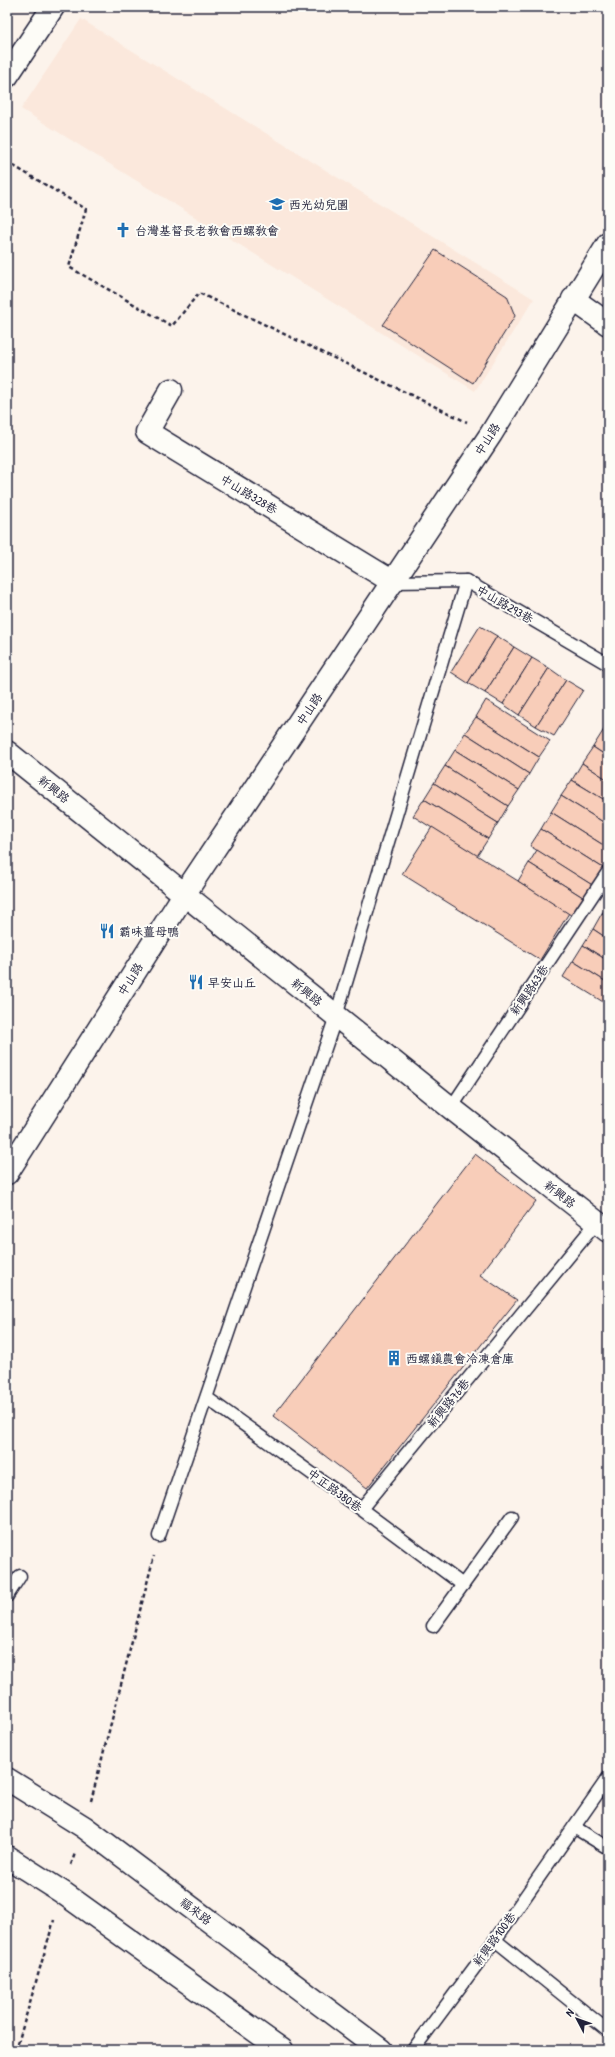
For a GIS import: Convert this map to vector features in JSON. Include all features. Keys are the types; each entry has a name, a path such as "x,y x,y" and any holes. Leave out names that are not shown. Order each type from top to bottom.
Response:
{"street":[{"path":"7,76 53,7"},
{"name":"中山路","path":"7,1173 185,893 491,434 608,244"},
{"path":"573,299 608,324"},
{"name":"中山路328巷","path":"171,390 147,432 393,582"},
{"name":"新興路","path":"7,752 185,893 451,1108 602,1227"},
{"name":"福來路","path":"7,1779 84,1827 381,2050"},
{"path":"7,1857 62,1892 282,2050"}],"lane":[{"name":"中山路293巷","path":"393,582 466,580 608,664"},
{"path":"159,1536 336,1016 466,580"},
{"name":"新興路63巷","path":"451,1108 608,872"},
{"name":"新興路76巷","path":"361,1509 602,1227"},
{"name":"中正路380巷","path":"207,1398 361,1509 463,1585"},
{"path":"433,1626 512,1517"},
{"path":"7,1596 20,1576"},
{"name":"新興路100巷","path":"413,2050 495,1940 608,1778"},
{"path":"574,1827 608,1848"},
{"path":"495,1940 608,2031"}],"path":[{"path":"7,162 86,209 69,267 172,326 199,293 491,434"},
{"path":"16,2050 62,1892 84,1827 159,1536"}],"shaded area":[{"name":"西光幼兒園","path":"81,19 534,299 475,391 21,109"}],"building":[{"path":"435,250 507,296 515,316 473,383 383,325"},
{"path":"480,626 497,636 468,683 451,672"},
{"path":"497,636 514,647 485,693 468,683"},
{"path":"514,647 532,658 503,704 485,693"},
{"path":"532,658 549,668 519,715 503,704"},
{"path":"549,668 566,680 536,726 519,715"},
{"path":"566,680 583,690 554,736 536,726"},
{"path":"486,700 550,741 539,757 476,717"},
{"path":"476,717 539,757 529,774 465,733"},
{"path":"608,723 608,734 603,731"},
{"path":"603,731 608,734 608,757 593,747"},
{"path":"465,733 529,774 519,790 455,750"},
{"path":"593,747 608,757 608,780 582,763"},
{"path":"455,750 519,790 508,806 445,766"},
{"path":"582,763 608,780 608,802 572,780"},
{"path":"445,766 508,806 498,823 434,783"},
{"path":"572,780 608,802 608,825 561,796"},
{"path":"434,783 498,823 488,839 424,799"},
{"path":"561,796 608,825 608,848 551,812"},
{"path":"424,799 488,839 477,856 413,816"},
{"path":"551,812 608,848 608,871 541,829"},
{"path":"432,827 569,913 540,960 402,874"},
{"path":"541,829 608,871 597,888 530,846"},
{"path":"537,850 597,888 589,901 529,863"},
{"path":"529,863 589,901 577,919 518,881"},
{"path":"608,905 608,917 602,913"},
{"path":"602,913 608,917 608,939 593,929"},
{"path":"593,929 608,939 608,961 583,945"},
{"path":"583,945 608,961 608,983 573,961"},
{"path":"573,961 608,983 608,1005 563,977"},
{"name":"西螺鎮農會冷凍倉庫","path":"475,1154 536,1201 480,1275 517,1300 367,1488 273,1416"}],"place":[{"name":"西光幼兒園","path":"277,204"},
{"name":"台灣基督長老教會西螺教會","path":"123,230"},
{"name":"霸味薑母鴨","path":"107,931"},
{"name":"早安山丘","path":"196,982"},
{"name":"西螺鎮農會冷凍倉庫","path":"394,1358"}]}
